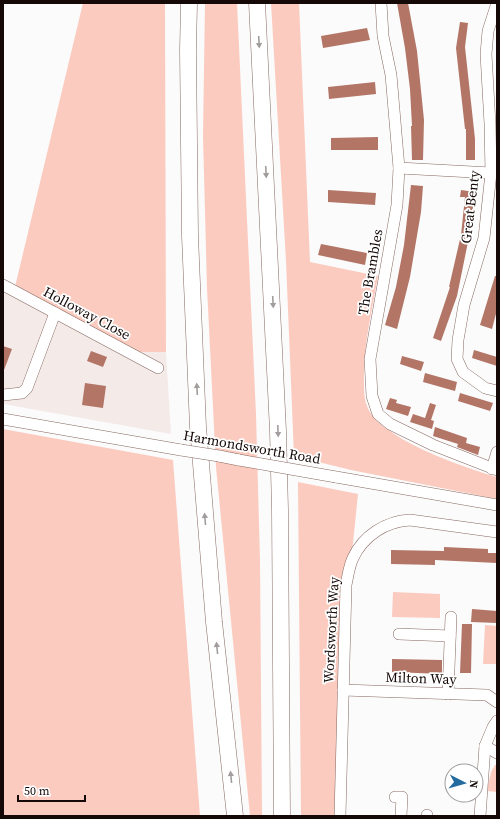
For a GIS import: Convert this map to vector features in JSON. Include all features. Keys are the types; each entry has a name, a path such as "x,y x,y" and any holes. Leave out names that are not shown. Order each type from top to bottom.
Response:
{"highway":[{"path":"189,3 188,50 190,236 198,427 214,622 235,816"},
{"path":"257,3 278,431 282,816"}],"street":[{"name":"The Brambles","path":"380,3 383,36 391,75 399,168 397,205 370,359 372,396 374,405 378,414 390,424 432,445 495,469"},
{"name":"Great Benty","path":"497,3 488,31 486,54 494,124 491,173 484,238 464,305 458,340 457,359 463,372 485,388 497,391"},
{"path":"399,168 491,173"},
{"name":"Holloway Close","path":"3,285 158,368"},
{"path":"3,395 22,393 27,388 55,313"},
{"name":"Harmondsworth Road","path":"3,419 497,505"},
{"path":"495,469 497,452"},
{"name":"Wordsworth Way","path":"340,816 342,690 346,585 352,559 360,546 379,529 398,521 410,520 497,532"},
{"path":"448,694 451,617"},
{"path":"400,634 450,636"},
{"name":"Milton Way","path":"342,690 487,695 497,702"},
{"path":"480,816 485,746 497,721"},
{"path":"485,746 497,753"},
{"path":"395,797 402,797 401,816"}],"shaded area":[{"path":"83,3 165,3 166,352 128,352 14,291"},
{"path":"205,3 237,3 256,414 260,560 262,816 250,816 216,467 207,288 203,136"},
{"path":"271,3 299,3 310,262 378,276 368,329 365,355 364,391 367,406 374,418 387,429 405,440 445,459 497,477 497,499 351,470 294,456 286,261"},
{"path":"3,285 128,352 166,352 171,434 3,404"},
{"path":"3,429 173,460 200,816 3,816"},
{"path":"298,482 358,494 350,560 337,816 301,816"},
{"path":"393,592 440,594 440,618 392,617"},
{"path":"485,625 497,626 497,664 483,664"},
{"path":"495,765 497,765 497,792 487,791 491,772"}],"building":[{"path":"397,3 408,3 417,51 424,120 423,160 412,160 410,89"},
{"path":"460,22 468,23 465,47 475,139 475,160 466,160 466,129 456,48"},
{"path":"367,28 370,40 323,48 321,36"},
{"path":"375,82 376,94 329,99 328,87"},
{"path":"378,137 378,150 331,150 331,138"},
{"path":"411,185 423,186 421,212 410,277 397,329 385,325 396,287 404,245"},
{"path":"328,190 376,193 375,205 328,202"},
{"path":"461,190 475,192 469,237 457,296 441,341 433,338 450,287 461,235 465,197 460,197"},
{"path":"321,244 367,253 365,265 318,255"},
{"path":"495,276 497,276 497,310 492,329 480,325"},
{"path":"3,346 12,349 4,370 3,370"},
{"path":"474,350 497,357 497,366 472,358"},
{"path":"91,351 107,357 103,367 87,361"},
{"path":"402,356 424,362 421,371 400,364"},
{"path":"425,373 457,382 455,391 423,382"},
{"path":"85,383 106,386 103,408 82,405"},
{"path":"460,393 493,403 490,411 458,401"},
{"path":"390,398 397,400 396,403 411,407 408,416 386,409"},
{"path":"430,403 436,405 431,420 434,421 432,429 410,422 413,414 425,418"},
{"path":"435,427 467,438 466,443 480,447 478,455 457,447 458,444 433,436"},
{"path":"444,547 488,549 488,553 497,553 497,563 435,560 435,565 391,564 391,550 444,551"},
{"path":"472,609 497,611 497,623 471,622"},
{"path":"462,624 472,624 471,673 460,673"},
{"path":"392,659 442,660 442,674 392,672"}]}
